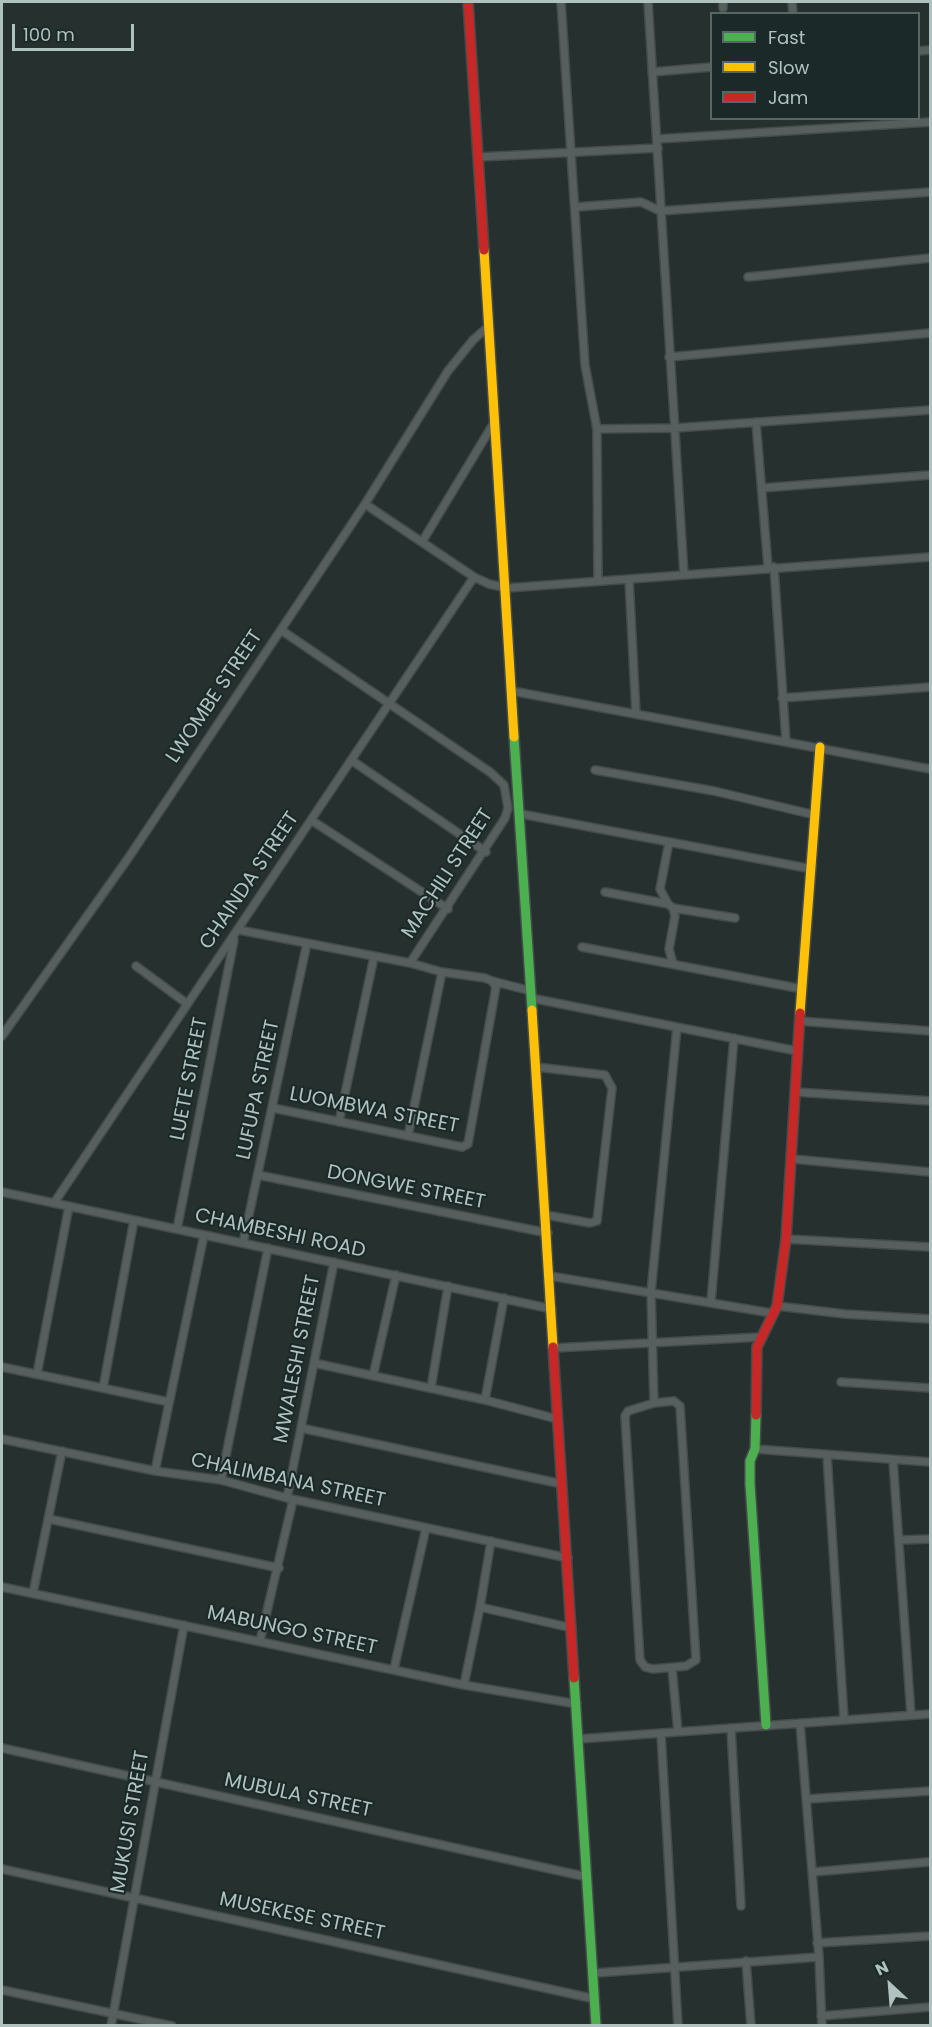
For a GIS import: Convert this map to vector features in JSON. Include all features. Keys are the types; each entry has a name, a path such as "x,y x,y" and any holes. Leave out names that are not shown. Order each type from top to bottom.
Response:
{"street":[{"path":"468,2 548,1233 557,1419 596,2025"},
{"path":"561,2 585,365 597,429 598,581"},
{"path":"648,2 684,575"},
{"path":"652,72 710,67"},
{"path":"657,139 930,122"},
{"path":"478,157 658,148"},
{"path":"576,207 641,202 660,211 930,192"},
{"path":"748,277 930,258"},
{"name":"LWOMBE STREET","path":"2,1036 129,857 365,504 448,371 473,340 489,326"},
{"path":"669,357 930,333"},
{"path":"597,429 675,428 930,410"},
{"path":"422,542 495,420"},
{"path":"756,422 786,741"},
{"path":"762,488 930,475"},
{"path":"365,504 474,577 489,584 507,588 930,557"},
{"name":"CHAINDA STREET","path":"54,1203 186,1003 237,933 310,819 474,577"},
{"path":"629,579 636,714"},
{"path":"281,630 490,772 504,785 508,804 521,812 812,869"},
{"path":"782,698 930,687"},
{"path":"512,691 930,769"},
{"path":"766,1725 750,1461 754,1449 757,1347 774,1310 786,1239 793,1159 799,1021 820,747"},
{"path":"351,760 486,852"},
{"path":"596,770 714,791 815,815"},
{"name":"MACHILI STREET","path":"410,963 486,852 505,818 508,804"},
{"path":"310,819 448,909"},
{"path":"669,842 660,889 675,916 669,950 673,964"},
{"path":"605,892 735,918"},
{"path":"237,933 307,943 410,963 442,972 492,981 531,995 797,1051"},
{"name":"LUETE STREET","path":"177,1229 237,933"},
{"name":"LUFUPA STREET","path":"243,1243 307,943"},
{"path":"582,947 802,989"},
{"path":"339,1122 374,957"},
{"path":"135,966 186,1003"},
{"path":"408,1136 442,972"},
{"name":"LUOMBWA STREET","path":"273,1108 462,1147 468,1144 496,995 492,981"},
{"path":"799,1021 930,1031"},
{"path":"654,1402 651,1292 677,1027"},
{"path":"711,1302 734,1038"},
{"path":"536,1067 605,1075 612,1088 597,1221 590,1223 546,1215"},
{"path":"796,1092 930,1101"},
{"path":"793,1159 930,1172"},
{"name":"DONGWE STREET","path":"258,1175 548,1233"},
{"name":"CHAMBESHI ROAD","path":"2,1192 552,1309"},
{"path":"37,1374 69,1206"},
{"path":"103,1388 134,1220"},
{"path":"155,1470 204,1235"},
{"path":"786,1239 930,1247"},
{"path":"221,1480 268,1248"},
{"name":"MWALESHI STREET","path":"260,1641 279,1568 301,1428 334,1262"},
{"path":"373,1376 396,1275"},
{"path":"550,1276 774,1310 930,1319"},
{"path":"431,1388 448,1286"},
{"path":"485,1400 504,1298"},
{"path":"554,1348 761,1337"},
{"path":"314,1363 485,1400 557,1419"},
{"path":"2,1366 169,1402"},
{"path":"841,1382 930,1388"},
{"path":"674,1401 680,1406 696,1660 686,1666 653,1669 645,1667 640,1660 627,1494 625,1416 628,1411 654,1402 674,1401"},
{"path":"301,1428 562,1484"},
{"name":"CHALIMBANA STREET","path":"2,1439 155,1470 221,1480 290,1499 567,1558"},
{"path":"754,1449 930,1462"},
{"path":"33,1593 62,1451"},
{"path":"827,1456 843,1719"},
{"path":"893,1460 911,1715"},
{"path":"49,1519 279,1568"},
{"path":"394,1670 426,1528"},
{"path":"900,1540 930,1539"},
{"path":"464,1685 491,1541"},
{"name":"MABUNGO STREET","path":"2,1587 464,1685 577,1704"},
{"path":"480,1607 572,1628"},
{"name":"MUKUSI STREET","path":"111,2025 184,1625"},
{"path":"672,1668 678,1732"},
{"path":"578,1739 930,1714"},
{"path":"800,1723 813,1872 822,2025"},
{"path":"731,1728 741,1906"},
{"path":"661,1733 678,2025"},
{"name":"MUBULA STREET","path":"2,1748 587,1877"},
{"path":"807,1799 930,1791"},
{"path":"813,1872 928,1862"},
{"name":"MUSEKESE STREET","path":"2,1869 595,1999"},
{"path":"818,1943 930,1936"},
{"path":"594,1973 819,1957"},
{"path":"746,1961 751,2025"},
{"path":"2,1990 172,2025"},
{"path":"821,2016 930,2007"}],"traffic: fast":[{"path":"514,737 532,1010"},
{"path":"756,1415 755,1449 750,1461 750,1484 766,1725"},
{"path":"574,1678 596,2026"}],"traffic: slow":[{"path":"484,250 514,737"},
{"path":"800,1013 820,747"},
{"path":"532,1010 553,1347"}],"traffic: jam":[{"path":"468,2 484,250"},
{"path":"756,1415 757,1347 777,1306 786,1239 800,1013"},
{"path":"553,1347 574,1678"}]}
